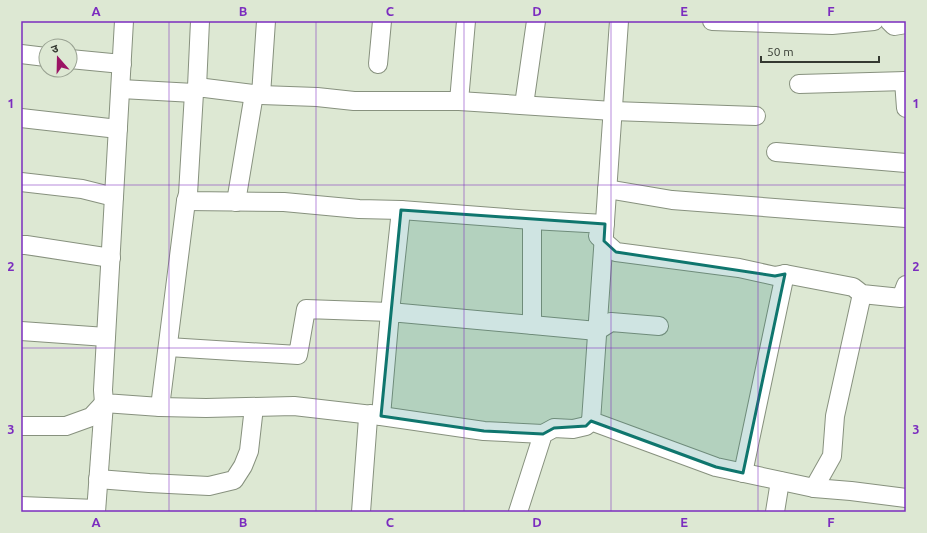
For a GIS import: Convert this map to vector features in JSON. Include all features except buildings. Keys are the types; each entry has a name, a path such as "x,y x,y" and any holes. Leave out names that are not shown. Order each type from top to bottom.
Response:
{"street":[{"path":"21,506 96,510 104,403 103,390 124,21"},
{"path":"160,407 188,194 200,21"},
{"path":"236,202 257,94 266,21"},
{"path":"378,64 382,21"},
{"path":"460,101 466,21"},
{"path":"524,105 536,21"},
{"path":"21,426 66,426 90,417 104,403 160,407 206,408 294,406 376,415 484,431 543,434 554,428 573,429 586,426 591,420 602,234 607,189 619,21"},
{"path":"712,21 832,25 874,21"},
{"path":"21,54 38,56"},
{"path":"78,60 122,64"},
{"path":"799,84 905,81 906,108"},
{"path":"121,89 196,90 317,97 354,101 460,101 613,110 756,116"},
{"path":"21,118 118,129"},
{"path":"776,152 906,163"},
{"path":"21,182 82,189 114,197"},
{"path":"607,189 672,200 906,218"},
{"path":"186,202 284,202 359,209 401,210 532,220 602,234 616,252 739,268 775,276 784,274 853,287 862,294 901,298 906,285"},
{"path":"376,415 390,312 401,210"},
{"path":"532,220 532,325"},
{"path":"21,245 111,258"},
{"path":"743,473 784,274"},
{"path":"814,488 832,456 835,416 862,294"},
{"path":"168,347 298,355 306,309 390,312 597,331 611,322 659,326"},
{"path":"21,331 106,337"},
{"path":"98,480 209,486 234,480 243,466 249,451 254,407"},
{"path":"361,512 368,418 376,415"},
{"path":"591,420 716,467 814,488 851,491 904,503"},
{"path":"518,512 543,434"},
{"path":"775,512 780,481"}],"highlighted area":[{"path":"401,210 605,224 604,241 616,252 775,276 785,274 743,473 716,467 591,421 586,426 554,428 543,434 484,431 381,416"}]}
